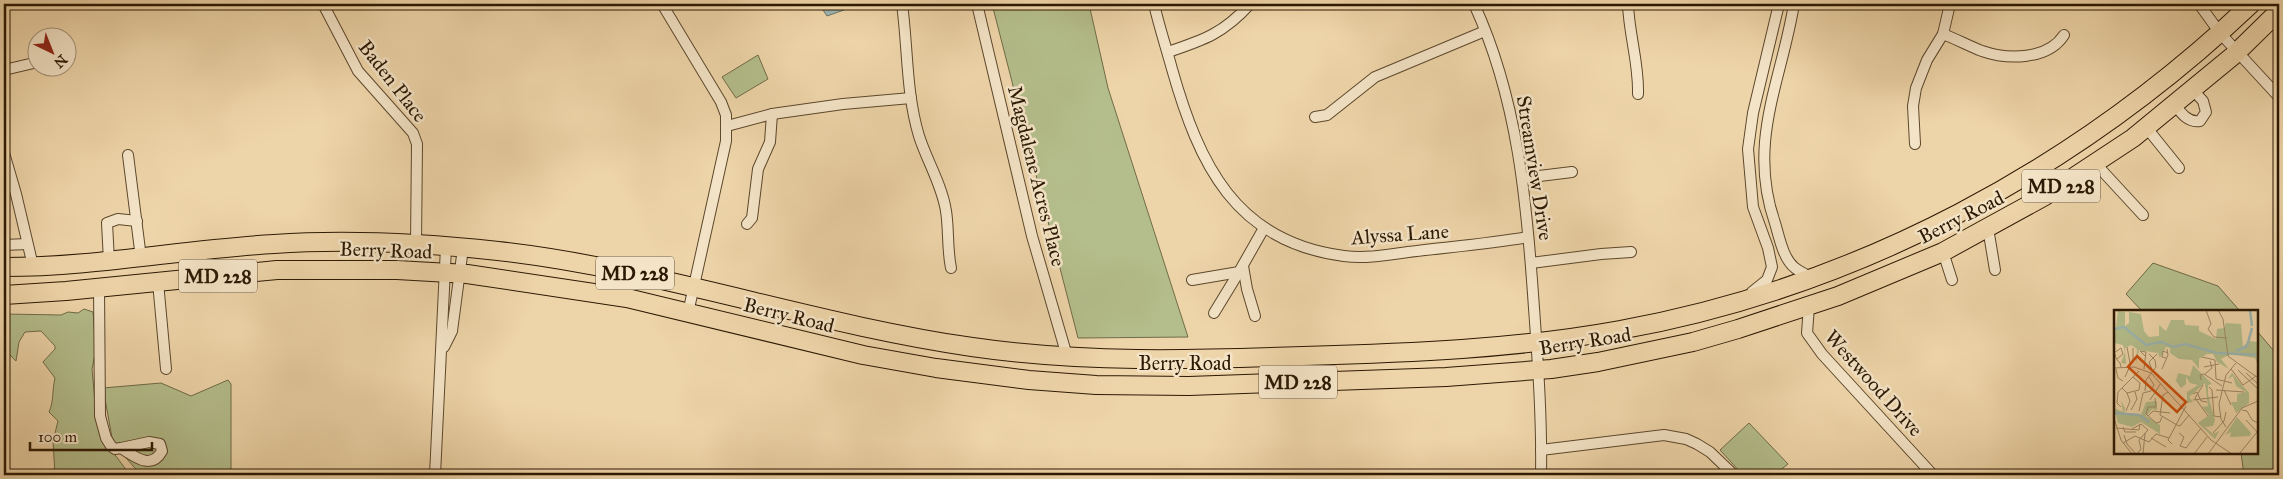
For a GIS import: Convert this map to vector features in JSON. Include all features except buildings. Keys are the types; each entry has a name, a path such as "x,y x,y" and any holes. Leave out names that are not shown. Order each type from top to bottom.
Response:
{"highway":[{"name":"Berry Road","path":"4,267 109,261 270,244 326,241 416,244 588,263 892,334 976,348 1067,356 1171,360 1454,350 1537,343 1646,325 1743,300 1811,278 1884,250 2024,178 2073,147 2136,102 2220,33 2251,4"},
{"name":"Berry Road","path":"4,295 277,270 398,270 558,286 627,298 863,355 927,367 1029,380 1088,384 1198,386 1446,377 1539,370 1598,362 1693,342 1838,296 1943,252 2045,196 2146,127 2237,52 2279,11"}],"street":[{"name":"Baden Place","path":"323,4 358,71 413,133 417,144 416,244"},
{"path":"662,4 721,102 726,115 727,126 726,141 688,313"},
{"path":"902,4 911,98 919,136 936,177 946,210 948,252 951,268"},
{"name":"Magdalene Acres Place","path":"977,4 1032,236 1067,356"},
{"name":"Alyssa Lane","path":"1154,4 1183,107 1206,163 1231,198 1264,228 1292,243 1325,252 1354,256 1390,255 1528,237"},
{"path":"1168,52 1205,40 1224,28 1250,4"},
{"name":"Streamview Drive","path":"1474,4 1504,82 1522,178 1539,370 1541,475"},
{"path":"1628,4 1629,26 1638,71 1638,94"},
{"path":"1743,300 1767,280 1772,267 1768,248 1753,207 1748,149 1753,113 1779,4"},
{"path":"1794,4 1769,107 1763,169 1768,202 1785,251 1794,268 1811,278"},
{"path":"1915,144 1913,123 1916,88 1927,60 1943,34 1950,4"},
{"path":"2199,4 2220,33 2279,97"},
{"path":"1315,117 1328,115 1375,77 1485,31"},
{"path":"1943,34 1984,52 2018,56 2032,55 2058,44 2064,35"},
{"path":"4,70 28,64"},
{"path":"2175,105 2188,119 2195,122 2200,121 2206,112 2203,101 2193,90"},
{"path":"727,126 772,114 843,104 911,98"},
{"path":"747,224 752,218 758,169 770,142 772,114"},
{"path":"2146,127 2179,168"},
{"path":"4,153 32,266"},
{"path":"128,155 141,258"},
{"path":"2095,163 2144,215"},
{"path":"1522,178 1572,172"},
{"path":"109,261 107,223 118,219 136,221"},
{"path":"1214,313 1264,228"},
{"path":"1988,228 1995,270"},
{"path":"4,246 27,244"},
{"path":"435,475 442,350 453,274 454,247"},
{"path":"453,274 454,247"},
{"path":"1531,263 1632,252"},
{"path":"1943,252 1952,280"},
{"path":"1192,280 1241,269"},
{"path":"1241,269 1255,316"},
{"path":"158,282 166,369"},
{"path":"100,287 100,416 108,443 115,449 121,448"},
{"name":"Westwood Drive","path":"1809,306 1807,333 1822,354 1933,475"},
{"path":"1542,450 1664,435 1686,439 1697,444 1710,452 1734,475"}],"green space":[{"path":"992,4 1089,4 1108,88 1188,337 1078,338"},
{"path":"758,55 768,79 736,98 722,77"},
{"path":"2153,263 2218,286 2239,310 2141,310 2126,294"},
{"path":"84,309 93,312 96,349 92,369 96,413 101,436 130,475 55,475 53,441 58,421 49,412 52,404 55,378 43,362 55,349 55,346 41,331 25,332 19,342 16,361 5,346 4,314 61,315 68,312 78,313"},
{"path":"2258,332 2279,357 2279,475 2244,475 2241,454 2258,454"},
{"path":"228,380 231,384 231,469 197,475 141,475 113,443 103,388 161,383 191,396"},
{"path":"1749,423 1788,464 1774,475 1743,475 1720,450"}],"water":[{"path":"819,4 843,4 844,10 827,16"}]}
